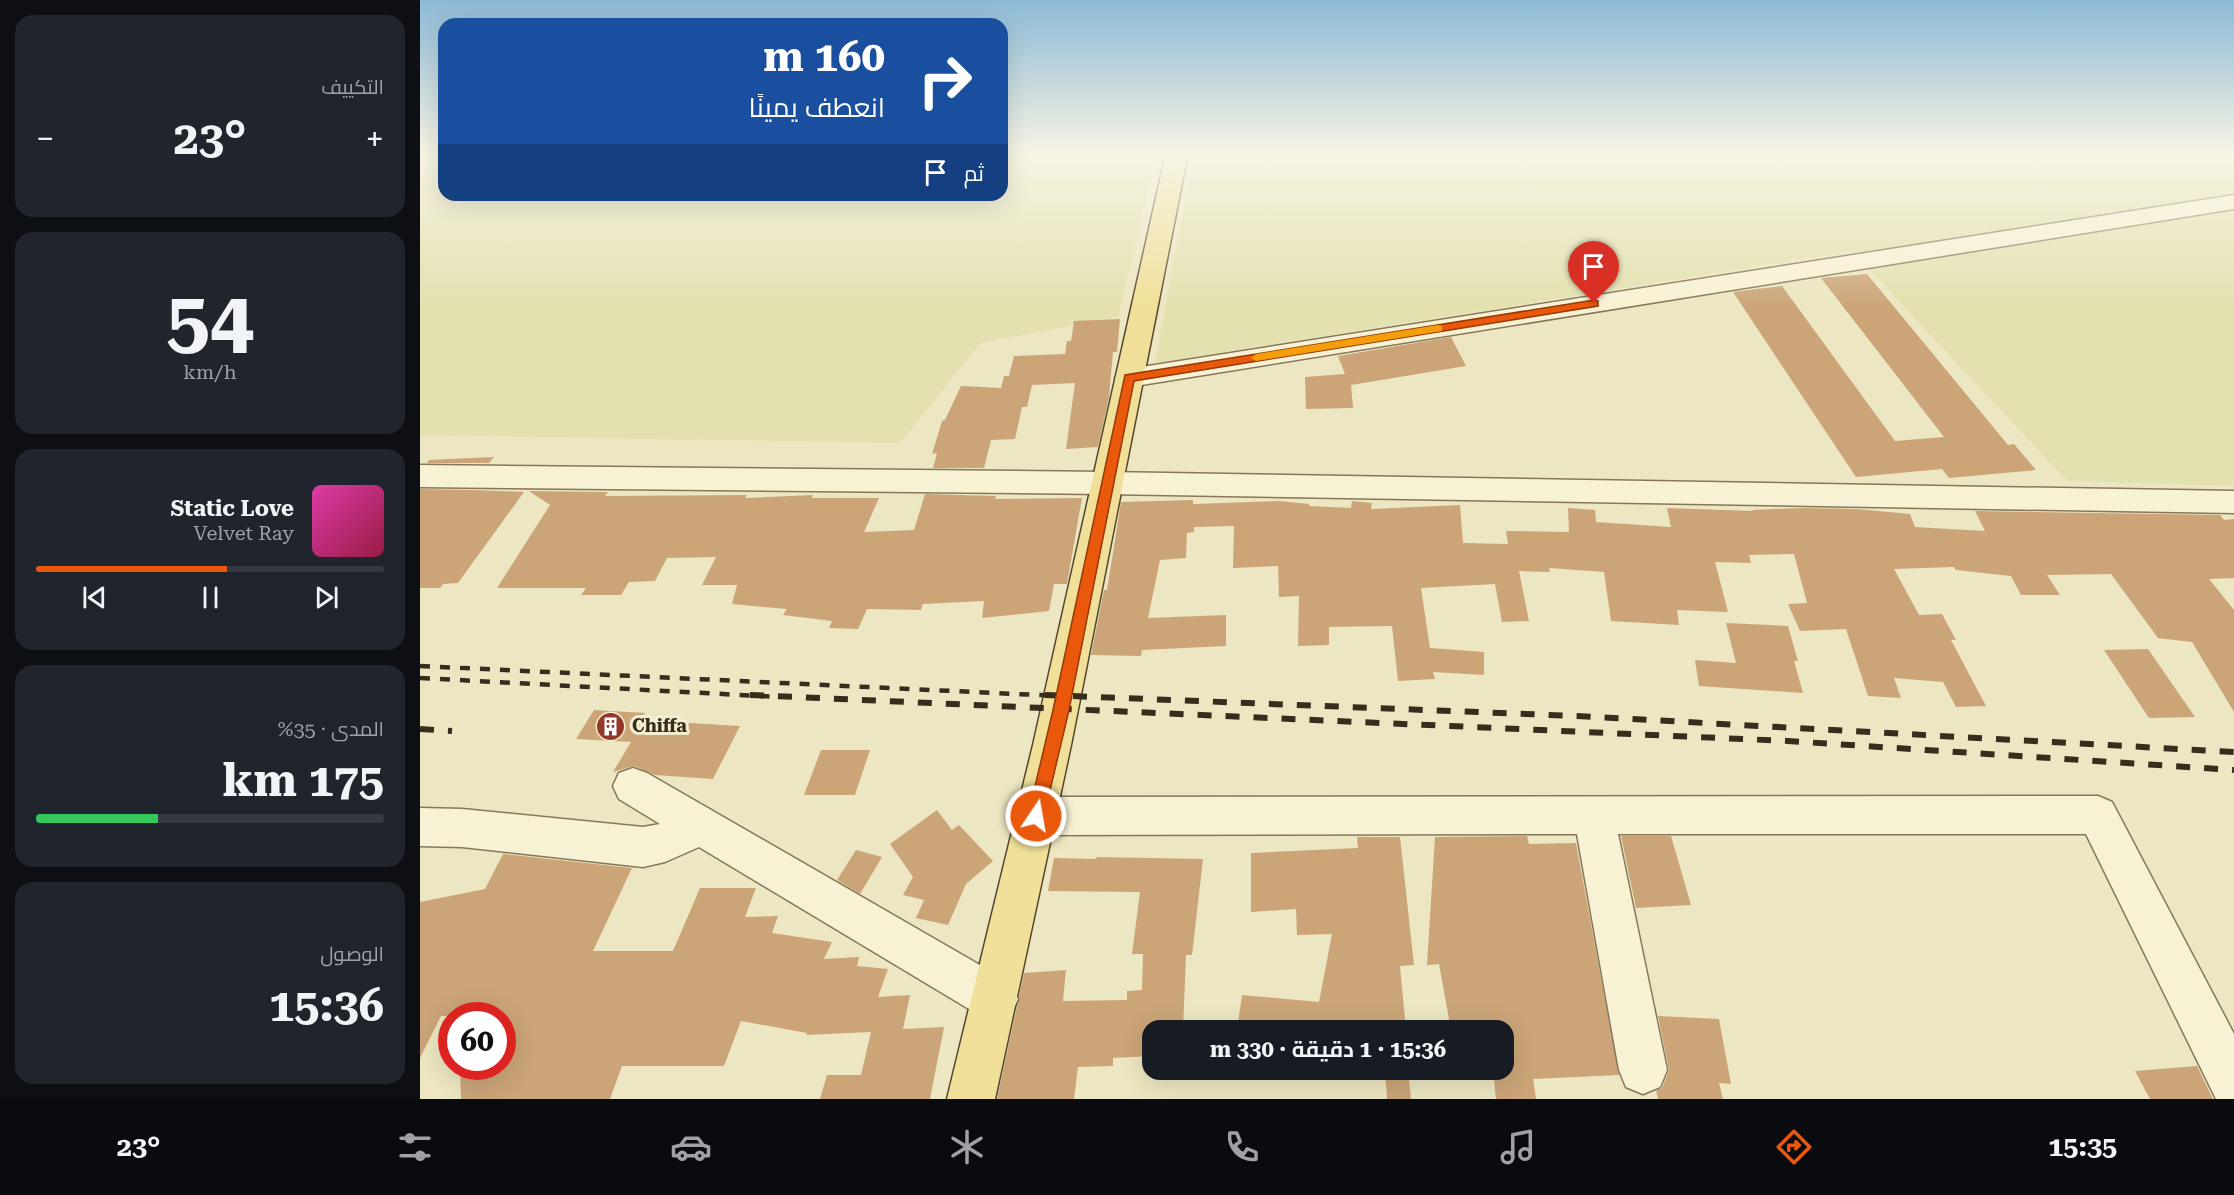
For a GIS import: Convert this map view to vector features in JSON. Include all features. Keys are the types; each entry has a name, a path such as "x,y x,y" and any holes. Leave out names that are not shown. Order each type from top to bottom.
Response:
{"main road":[{"path":"971,1099 1064,696 1106,483 1166,204"}],"street":[{"path":"1129,378 2220,204"},
{"path":"420,476 1106,483 2234,502"},
{"path":"633,786 995,999"},
{"path":"1036,816 2097,816 2234,1084"},
{"path":"1594,816 1642,1070"},
{"path":"420,827 462,828 643,847 665,842 700,826"}],"shaded area":[{"path":"420,204 1145,204 1118,317 980,343 900,443 420,435"},
{"path":"1184,204 2234,204 2234,486 2067,481 1852,251 1155,363"}],"building":[{"path":"1867,274 2008,445 2014,444 2036,470 1949,478 1942,469 1856,477 1733,292 1782,286 1895,441 1944,437 1821,278"},
{"path":"1120,319 1117,352 1113,352 1109,397 1098,447 1066,449 1075,383 1032,385 1027,407 1022,407 1015,439 991,440 984,468 933,468 937,453 932,454 942,421 945,420 961,386 1001,388 1004,376 1009,376 1014,356 1065,354 1067,341 1071,341 1074,321"},
{"path":"1451,337 1466,366 1351,385 1353,408 1306,409 1305,377 1345,374 1338,356"},
{"path":"494,457 489,463 427,463 429,460"},
{"path":"420,489 524,492 458,583 443,584 440,588 420,588"},
{"path":"529,491 608,492 605,496 747,495 745,498 813,495 812,498 879,498 864,532 914,530 925,494 996,496 995,499 1082,498 1067,584 1054,584 1049,611 982,618 984,601 923,604 921,610 867,609 858,629 829,628 832,621 783,615 787,609 732,604 737,585 702,585 716,557 667,558 655,581 629,582 621,595 581,595 586,588 497,588 550,505"},
{"path":"1193,500 1193,504 1279,501 1309,504 1309,506 1351,508 1352,501 1372,503 1371,509 1460,505 1463,543 1508,544 1506,531 1569,532 1568,508 1595,510 1596,522 1671,527 1667,508 1753,511 1801,508 1857,509 1910,514 1915,527 1985,531 1975,511 2220,515 2224,520 2234,519 2234,578 2209,579 2234,610 2234,712 2192,642 2158,638 2111,574 2047,575 2060,595 2021,595 2011,576 1956,570 1954,567 1894,569 1919,615 1942,614 1956,640 1951,640 1986,706 1956,707 1943,682 1894,678 1901,698 1868,696 1846,629 1800,631 1788,604 1807,603 1794,554 1749,555 1751,563 1715,562 1728,612 1677,610 1679,625 1611,621 1604,572 1549,568 1550,572 1519,571 1529,621 1502,622 1495,584 1421,588 1430,648 1484,652 1484,675 1433,672 1435,679 1398,681 1392,626 1329,627 1329,645 1298,646 1299,596 1279,597 1278,566 1233,568 1234,526 1194,527 1194,532 1187,533 1186,558 1160,560 1148,618 1226,615 1226,646 1142,650 1141,656 1091,655 1104,590 1107,590 1121,502"},
{"path":"1726,623 1788,626 1798,661 1794,661 1803,693 1699,686 1695,660 1736,663"},
{"path":"2148,649 2195,717 2149,718 2104,650"},
{"path":"594,710 645,713 641,720 740,726 713,779 655,775 634,766 613,772 631,742 576,739"},
{"path":"821,750 870,750 855,795 804,795"},
{"path":"937,810 952,830 959,825 993,861 966,884 948,925 916,918 924,900 903,895 913,877 890,844"},
{"path":"1527,836 1529,844 1576,843 1619,1075 1533,1079 1536,1099 1496,1099 1494,1080 1514,1080 1514,1020 1449,1020 1439,964 1427,965 1435,837"},
{"path":"1621,836 1671,836 1691,905 1636,908"},
{"path":"1357,837 1400,837 1414,965 1400,966 1405,1020 1238,1020 1242,995 1319,1002 1332,934 1297,935 1296,909 1251,912 1251,853 1358,848"},
{"path":"856,850 882,857 860,894 837,880"},
{"path":"503,854 632,868 593,951 673,951 700,888 756,888 745,917 778,916 772,933 832,942 824,959 859,957 857,966 888,969 878,997 910,995 903,1029 944,1027 930,1099 820,1099 827,1075 861,1075 871,1032 806,1035 807,1033 741,1021 724,1066 622,1066 610,1099 461,1099 460,1080 516,1080 516,1002 438,1002 438,1022 420,1058 420,902 485,889"},
{"path":"1097,857 1203,859 1192,955 1186,955 1183,1020 1142,1020 1142,1057 1113,1058 1113,1066 1078,1067 1074,1099 997,1099 1024,973 1066,970 1063,1001 1127,1000 1127,991 1142,990 1143,954 1132,954 1140,892 1048,891 1054,858 1096,859"},
{"path":"1658,1016 1719,1019 1731,1084 1719,1083 1723,1099 1658,1099 1656,1091 1662,1088 1669,1070"},
{"path":"2197,1066 2213,1099 2150,1099 2135,1071"},
{"path":"1386,1080 1409,1080 1411,1099 1387,1099"}],"railway":[{"path":"420,666 1080,697"},
{"path":"420,678 779,697"},
{"path":"750,695 1788,741 2234,770"},
{"path":"1045,695 1577,716 2234,752"},
{"path":"420,729 452,731"}],"slow traffic":[{"path":"1256,358 1438,328"}],"place":[{"name":"Chiffa","path":"611,726"}],"route":[{"path":"1036,816 1061,710 1129,378 1594,303"}]}
